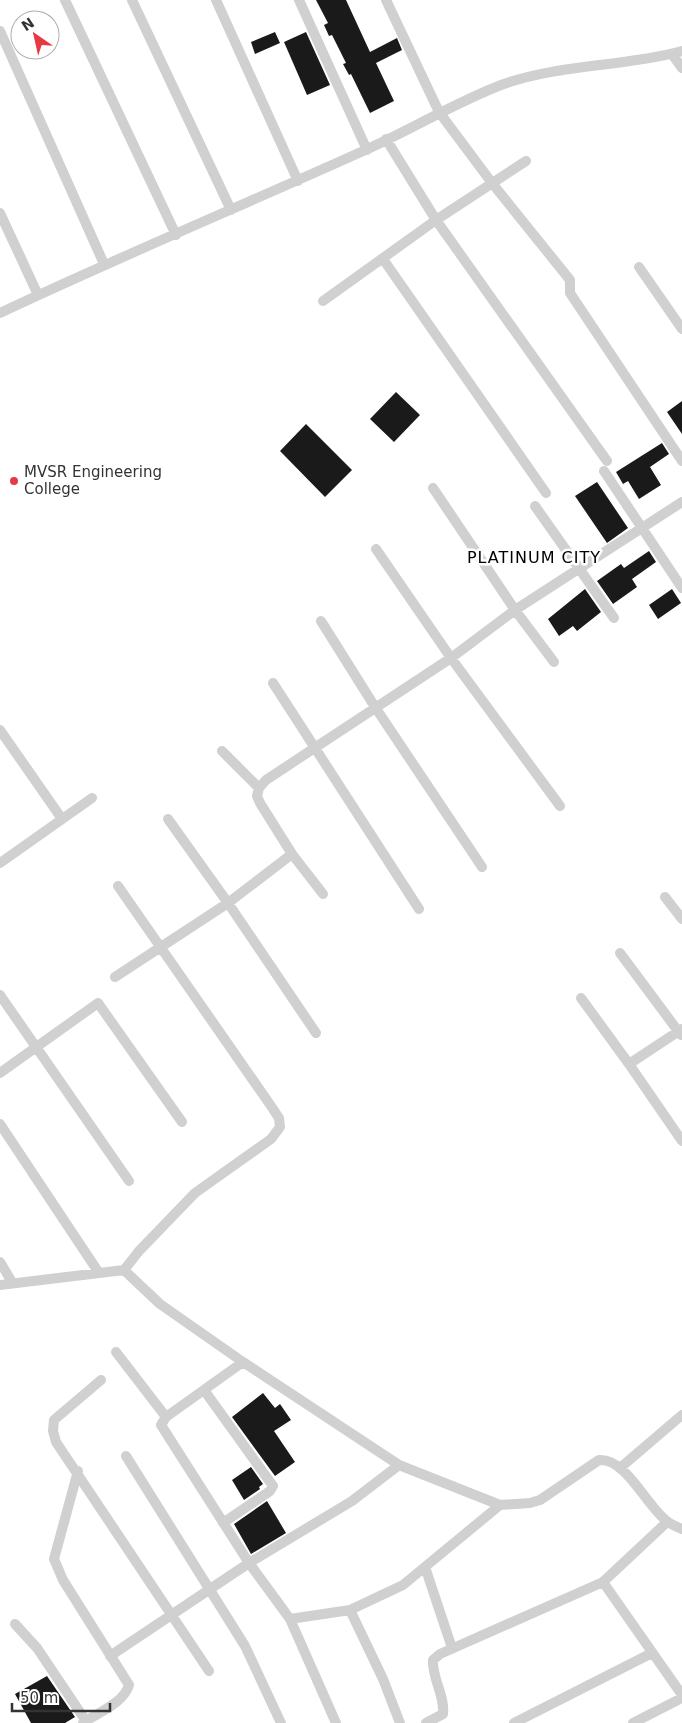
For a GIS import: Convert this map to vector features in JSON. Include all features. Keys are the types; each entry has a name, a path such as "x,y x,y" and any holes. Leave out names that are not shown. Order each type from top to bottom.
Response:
{"street":[{"path":"65,0 176,235"},
{"path":"132,0 231,210"},
{"path":"216,0 298,180"},
{"path":"299,0 367,150"},
{"path":"386,0 439,112 492,183 570,280 570,293 682,462"},
{"path":"0,31 104,264"},
{"path":"0,313 104,264 176,235 367,150 439,112 501,85 534,76 677,52 682,68"},
{"path":"386,140 436,220 606,466 643,529 682,588"},
{"path":"323,301 383,260 436,220 526,162"},
{"path":"0,214 38,295"},
{"path":"383,260 546,492"},
{"path":"639,267 682,329"},
{"path":"434,488 515,610 554,662"},
{"path":"324,894 292,854 260,803 257,796 259,788 266,780 451,658 515,610 682,502"},
{"path":"535,506 614,618"},
{"path":"376,550 451,658 560,806"},
{"path":"321,621 375,707 482,866"},
{"path":"273,683 418,909"},
{"path":"0,730 62,819"},
{"path":"222,751 259,788"},
{"path":"0,863 92,798"},
{"path":"168,819 228,903 316,1033"},
{"path":"115,977 228,903 292,854"},
{"path":"0,1285 12,1282 124,1270 139,1251 194,1192 271,1139 280,1127 279,1118 271,1106 118,886"},
{"path":"665,897 682,919"},
{"path":"620,953 681,1032 629,1064"},
{"path":"0,995 129,1182"},
{"path":"581,998 682,1141"},
{"path":"0,1073 98,1003 182,1122"},
{"path":"0,1124 99,1273"},
{"path":"0,1262 12,1282"},
{"path":"124,1270 160,1304 243,1362 399,1465 500,1505 540,1500 599,1460 607,1459 620,1468 667,1522 682,1530"},
{"path":"116,1352 166,1417"},
{"path":"243,1362 166,1417 161,1425 164,1434 223,1524 290,1620 336,1723"},
{"path":"101,1380 54,1420 53,1431 56,1442 78,1471 170,1615 209,1671"},
{"path":"204,1390 274,1486 270,1491 223,1524"},
{"path":"620,1468 682,1415"},
{"path":"126,1456 245,1646 281,1723"},
{"path":"110,1656 249,1563 352,1501 399,1465"},
{"path":"15,1624 37,1648 84,1722 120,1699 127,1691 129,1685 126,1678 110,1656 63,1580 54,1558 78,1471"},
{"path":"290,1620 350,1610 397,1588 500,1505"},
{"path":"426,1723 444,1714 442,1697 432,1669 433,1660 440,1654 602,1582 667,1522"},
{"path":"425,1567 452,1648"},
{"path":"602,1582 682,1697 633,1723"},
{"path":"350,1610 383,1678 400,1723"},
{"path":"514,1723 652,1653"}],"building":[{"path":"316,0 346,0 370,52 397,38 402,50 376,63 394,101 370,113 351,74 349,75 343,64 346,63 332,35 329,36 324,25 328,23"},
{"path":"275,32 280,43 255,54 251,42"},
{"path":"306,32 330,85 307,95 284,42"},
{"path":"396,392 420,415 394,442 370,419"},
{"path":"682,401 682,434 667,412"},
{"path":"306,424 352,470 325,497 280,451"},
{"path":"662,443 669,454 650,467 661,485 639,499 628,481 623,484 616,472"},
{"path":"597,482 628,528 607,543 575,496"},
{"path":"649,551 656,562 632,579 637,587 613,604 597,581 621,564 624,568"},
{"path":"585,589 601,612 577,631 573,626 559,636 548,619"},
{"path":"672,589 681,603 658,619 649,605"},
{"path":"263,1393 275,1408 280,1404 291,1420 274,1431 295,1462 275,1476 232,1417"},
{"path":"251,1467 263,1484 259,1487 260,1489 244,1500 232,1480"},
{"path":"267,1501 286,1533 251,1554 234,1524"},
{"path":"47,1676 75,1717 65,1723 31,1723 15,1694"}],"place":[{"name":"MVSR Engineering College","path":"14,481"}],"district":[{"name":"PLATINUM CITY","path":"534,557"}]}
